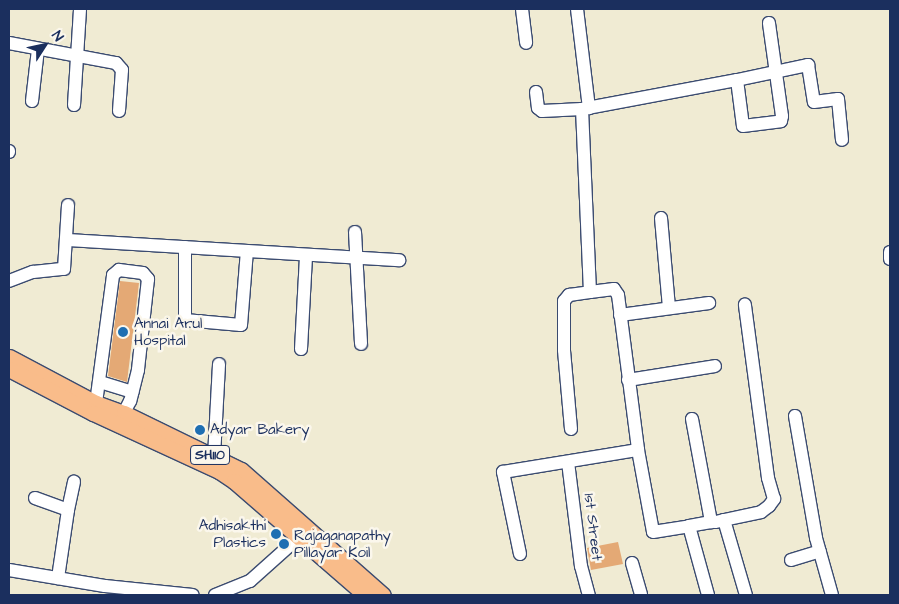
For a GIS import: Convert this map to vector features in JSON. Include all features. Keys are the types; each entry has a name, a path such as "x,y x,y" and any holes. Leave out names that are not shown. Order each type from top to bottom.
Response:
{"main road":[{"name":"SH110","path":"9,357 96,403 124,413 241,470 365,595"},
{"name":"SH110","path":"9,369 93,413 219,472 251,493 383,595"}],"street":[{"path":"74,106 79,56 80,9"},
{"path":"522,9 526,43"},
{"path":"577,9 585,108 590,292"},
{"path":"737,80 743,126 781,121 782,116 769,23"},
{"path":"9,43 116,63 122,70 119,110"},
{"path":"32,101 38,48"},
{"path":"536,92 538,108 542,111 585,108 808,65 814,102 838,99 842,140"},
{"path":"9,281 32,272 64,269 68,240 68,205"},
{"path":"661,218 669,308"},
{"path":"355,232 361,344"},
{"path":"68,240 306,256 399,260"},
{"path":"185,247 185,320 241,325 247,251"},
{"path":"890,252 890,259"},
{"path":"301,348 306,256"},
{"path":"96,403 113,275 119,270 142,273 148,279 145,318 138,370 124,413"},
{"path":"571,429 564,350 564,301 568,295 614,289 617,291 638,450 653,532 761,512 769,506 774,498 768,478 745,305"},
{"path":"620,315 709,303"},
{"path":"214,457 218,364"},
{"path":"628,380 715,366"},
{"path":"100,382 132,392"},
{"path":"795,416 820,551 832,595"},
{"path":"692,419 717,521 746,595"},
{"path":"520,554 503,472 638,450"},
{"name":"1st Street","path":"568,462 581,566 589,595"},
{"path":"58,578 74,482"},
{"path":"35,498 68,510"},
{"path":"689,526 708,595"},
{"path":"215,595 250,581 304,534"},
{"path":"791,560 820,551"},
{"path":"632,563 641,595"},
{"path":"9,570 193,595"}],"building":[{"name":"Annai Arul Hospital","path":"120,281 139,283 127,382 108,376"},
{"path":"618,542 623,564 591,570 587,548"}],"place":[{"name":"Annai Arul Hospital","path":"123,332"},
{"name":"Adyar Bakery","path":"200,430"},
{"name":"Adhisakthi Plastics","path":"276,534"},
{"name":"Rajaganapathy Pillayar Koil","path":"284,544"}]}
